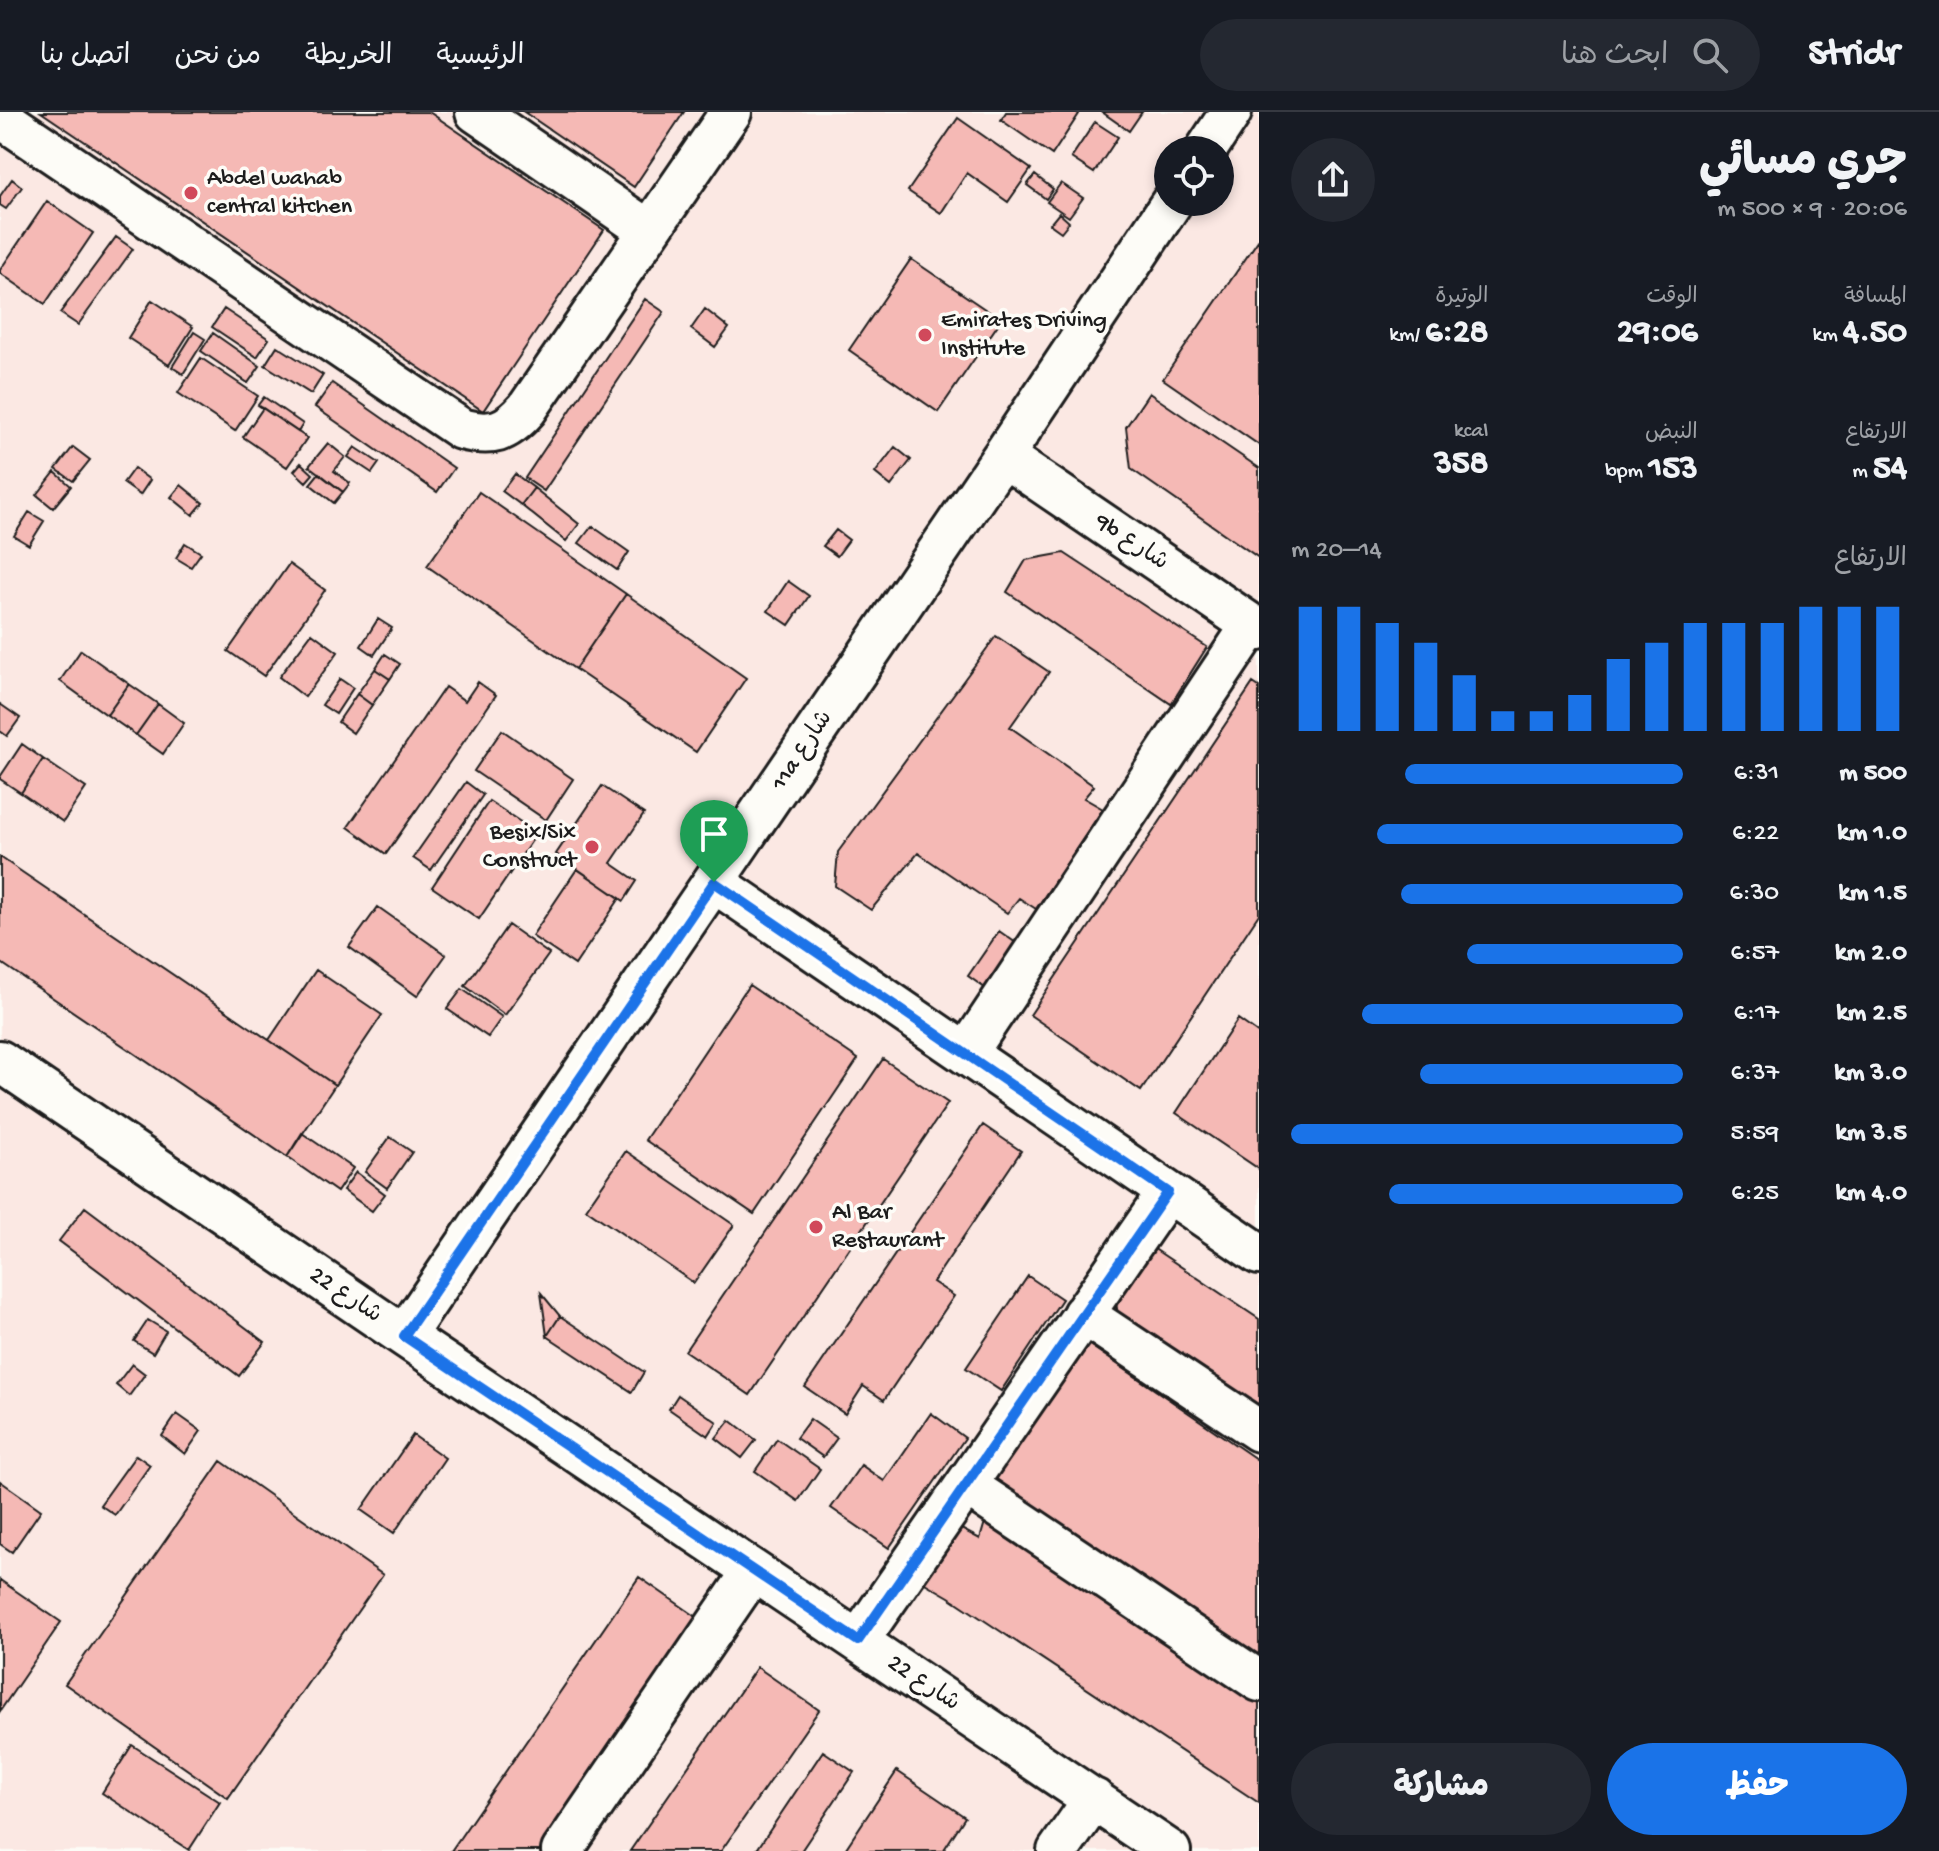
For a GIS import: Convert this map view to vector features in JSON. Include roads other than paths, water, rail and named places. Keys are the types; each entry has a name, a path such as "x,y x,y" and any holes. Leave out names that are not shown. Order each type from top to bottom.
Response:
{"street":[{"path":"476,112 649,231"},
{"path":"0,117 461,429 479,434 498,432 514,423 527,409 731,112"},
{"path":"1215,136 1231,112"},
{"name":"11a شارع","path":"404,1336 1163,216"},
{"name":"9b شارع","path":"1003,456 1255,627"},
{"path":"966,1054 1255,627"},
{"path":"714,882 1259,1254"},
{"name":"شارع 22","path":"0,1061 1170,1851"},
{"path":"858,1641 1168,1192"},
{"path":"1083,1314 1259,1431"},
{"path":"966,1485 1259,1681"},
{"path":"562,1851 753,1571"},
{"path":"1058,1851 1094,1799"}],"place":[{"name":"Abdel wahab central kitchen","path":"191,193"},
{"name":"Emirates Driving Institute","path":"925,335"},
{"name":"Besix/Six Construct","path":"592,847"},
{"name":"Al Bar Restaurant","path":"816,1227"}]}
